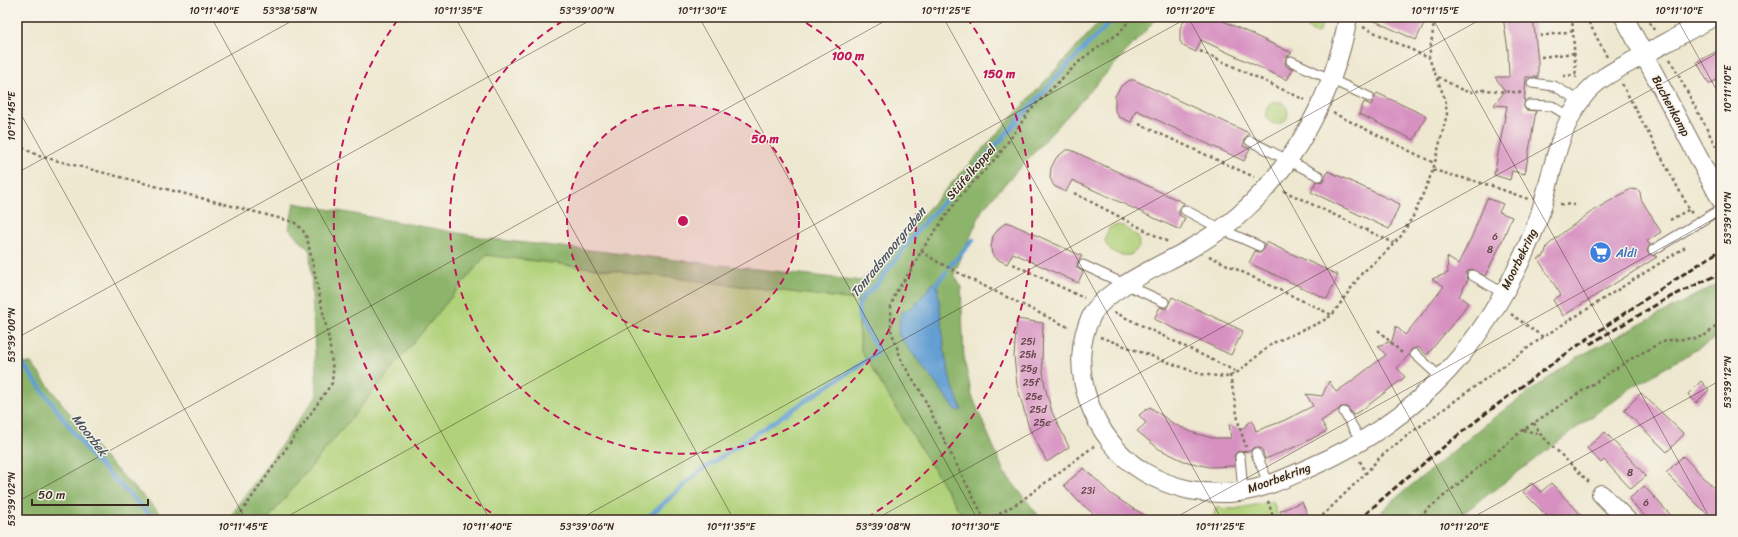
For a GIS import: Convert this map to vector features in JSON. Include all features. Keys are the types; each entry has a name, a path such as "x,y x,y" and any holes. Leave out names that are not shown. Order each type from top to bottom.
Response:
{"street":[{"name":"Buchenkamp","path":"1624,17 1720,202"},
{"name":"Moorbekring","path":"1348,18 1341,48 1331,79 1310,125 1287,160 1256,198 1240,215 1221,229 1111,294 1099,305 1085,332 1080,355 1084,382 1091,406 1108,437 1131,462 1143,471 1163,481 1195,491 1224,493 1243,491 1269,485 1316,465 1361,441 1402,412 1441,378 1472,344 1500,299 1528,243 1543,205 1557,151 1570,117 1582,98 1593,85 1615,71 1714,17"},
{"path":"1601,494 1627,520"}],"lane":[{"path":"1291,61 1369,97"},
{"path":"1532,83 1554,86 1582,98"},
{"path":"1530,105 1552,106 1570,117"},
{"path":"1250,141 1319,176"},
{"path":"1653,250 1706,218 1720,202"},
{"path":"1185,210 1221,229 1259,246"},
{"path":"1083,265 1164,302"},
{"path":"1472,275 1500,299"},
{"path":"1415,354 1441,378"},
{"path":"1344,412 1361,441"},
{"path":"1256,452 1269,485"},
{"path":"1240,457 1243,491"}],"path":[{"name":"Stüfelkoppel","path":"985,520 963,479 921,392 902,362 891,330 891,306 896,292 915,264 921,251 960,196 998,156 1031,109 1083,58 1119,33 1132,17"},
{"path":"921,251 936,261 980,284 1068,327 1200,374 1216,376 1230,375 1238,372 1274,343 1321,322 1332,315 1362,273 1384,254 1401,236 1415,213 1433,170 1447,114 1445,99 1429,58 1435,17"},
{"path":"1572,17 1577,83 1582,98"},
{"path":"1586,17 1690,209 1695,217 1706,218"},
{"path":"1647,17 1721,156"},
{"path":"1348,18 1429,58"},
{"path":"1540,36 1574,31"},
{"path":"1541,57 1575,53"},
{"path":"1437,76 1464,91 1472,92 1484,90"},
{"path":"17,145 39,156 294,222 302,229 307,238 329,340 333,371 332,383 236,520"},
{"path":"1433,170 1489,186 1543,205 1565,203 1575,205"},
{"path":"1074,193 1332,315"},
{"path":"1670,220 1690,209"},
{"path":"1318,520 1366,473 1380,457 1408,435 1543,337 1693,242"},
{"path":"1013,264 1238,372"},
{"path":"1500,299 1543,337"},
{"path":"1415,520 1524,430 1649,348 1670,340 1704,336 1721,323"},
{"path":"1230,375 1239,425"},
{"path":"1534,424 1540,434 1601,494"},
{"path":"1524,430 1540,434"},
{"path":"989,520 1021,501 1108,437"}],"green space":[{"path":"1104,17 1158,17 983,208 954,274 961,287 964,359 972,396 1004,472 1042,520 965,520 861,351 857,300 486,255 267,520 228,520 317,395 310,251 289,229 294,203 491,239 862,281"},
{"path":"1304,17 1317,17 1321,24 1320,31 1316,34 1311,31"},
{"path":"1277,102 1285,105 1288,113 1285,121 1277,124 1269,121 1266,113 1269,105"},
{"path":"1117,225 1124,226 1138,237 1139,247 1132,254 1119,254 1108,247 1105,239 1106,236 1110,227"},
{"path":"486,255 857,300 861,351 965,520 267,520"},
{"path":"1721,282 1721,335 1626,391 1454,520 1374,520 1390,503 1496,416 1576,358"},
{"path":"17,362 31,363 100,453 167,520 17,520"},
{"path":"1273,501 1279,520 1212,520 1216,508 1235,509"}],"water":[{"path":"933,283 936,284 938,288 945,355 951,382 962,410 957,411 899,336 898,330 901,313 914,306"}],"building":[{"path":"1186,17 1215,17 1292,53 1287,56 1285,61 1286,66 1293,69 1287,80 1201,40 1196,52 1183,46 1180,41 1180,28"},
{"path":"1366,17 1427,17 1416,40"},
{"path":"1503,17 1533,17 1538,61 1538,77 1526,77 1524,107 1526,110 1536,111 1525,174 1512,171 1510,180 1494,175 1507,106 1494,105 1505,91 1495,77 1509,77 1508,50"},
{"path":"1721,49 1721,78 1709,84 1697,62"},
{"path":"1130,80 1134,80 1249,133 1243,146 1250,149 1244,161 1136,110 1131,122 1119,117 1115,111 1115,96 1121,86"},
{"path":"1377,93 1426,116 1414,140 1359,114 1364,102 1371,105"},
{"path":"1066,150 1071,150 1184,203 1179,210 1179,215 1185,218 1180,230 1072,180 1066,192 1054,186 1050,178 1051,168 1056,158"},
{"path":"1328,171 1400,204 1389,229 1311,192 1316,181 1323,182"},
{"name":"Aldi","path":"1631,189 1638,190 1640,192 1641,199 1661,232 1647,241 1650,245 1647,250 1648,253 1657,257 1563,316 1553,300 1561,295 1538,259 1544,256 1547,246 1565,231 1594,210"},
{"path":"1487,198 1503,204 1499,212 1512,217 1485,276 1472,269 1467,272 1466,275 1468,280 1459,296 1468,303 1459,316 1427,355 1418,347 1411,350 1409,355 1397,368 1405,377 1366,407 1353,415 1347,407 1341,407 1321,421 1327,431 1295,447 1265,459 1262,449 1257,447 1250,451 1237,452 1234,456 1235,466 1209,467 1184,461 1159,449 1137,431 1146,423 1139,415 1150,407 1174,424 1194,433 1212,438 1231,438 1229,424 1241,430 1252,420 1256,431 1283,421 1313,406 1306,394 1322,396 1329,381 1336,392 1386,355 1378,346 1392,341 1396,326 1405,335 1435,298 1444,286 1432,279 1448,273 1447,257 1458,264 1472,236"},
{"path":"1007,222 1082,256 1077,263 1077,268 1083,272 1078,283 1013,253 1007,264 995,258 992,254 991,248 993,236 1000,227"},
{"path":"1266,242 1338,275 1327,299 1249,263 1255,251 1261,253"},
{"path":"1172,297 1243,331 1231,355 1154,319 1160,307 1166,309"},
{"path":"1017,319 1043,323 1042,362 1045,387 1052,412 1069,447 1047,462 1029,428 1017,385 1014,356"},
{"path":"1701,381 1709,390 1696,403 1688,394"},
{"path":"1641,393 1684,434 1667,452 1624,410"},
{"path":"1605,432 1646,476 1631,489 1604,460 1601,463 1587,448"},
{"path":"1683,456 1721,495 1721,520 1713,520 1666,473"},
{"path":"1084,468 1111,494 1154,520 1101,520 1078,501 1064,485"},
{"path":"1531,483 1541,492 1551,483 1586,520 1551,520 1523,492"},
{"path":"1644,486 1675,520 1648,520 1629,499"},
{"path":"1302,502 1310,520 1284,520 1280,511"}],"waterway":[{"name":"Tonradsmoorgraben","path":"645,520 700,471 876,354 877,348 859,318 858,307 862,298 878,283 917,231 1063,70 1115,17"},
{"path":"950,266 973,240"},
{"path":"936,284 946,272"},
{"name":"Moorbek","path":"17,356 92,457 155,520"}],"railway":[{"path":"1359,520 1401,482 1445,446 1534,377 1626,312 1721,250"},
{"path":"1590,344 1666,299 1721,273"}],"place":[{"name":"Aldi","path":"1600,253"}]}
